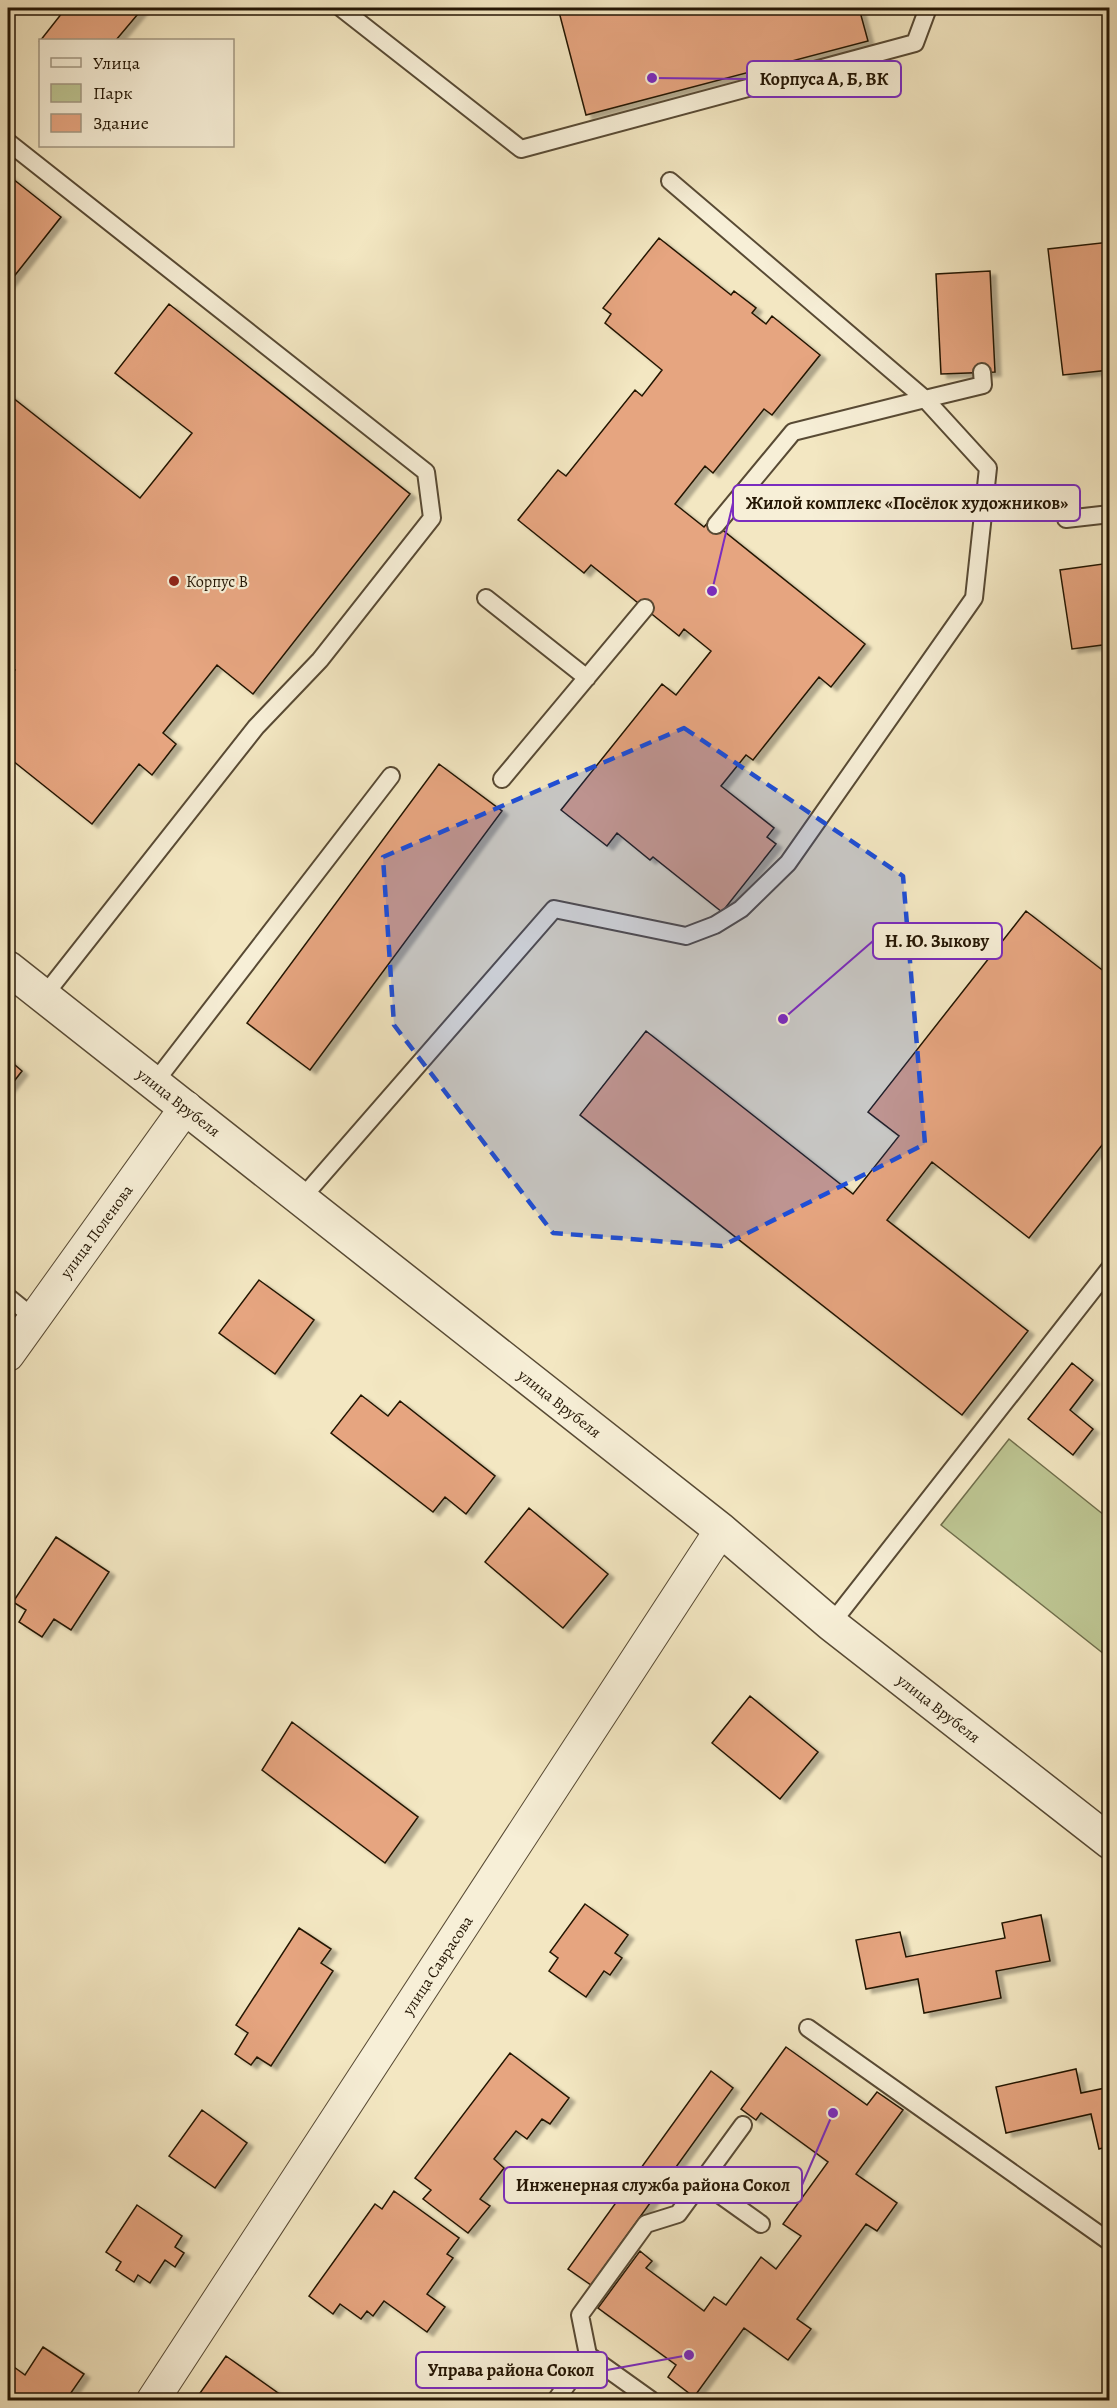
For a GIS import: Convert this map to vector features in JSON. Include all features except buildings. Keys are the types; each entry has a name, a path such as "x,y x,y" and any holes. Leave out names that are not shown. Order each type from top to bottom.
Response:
{"street":[{"name":"улица Врубеля","path":"8,968 722,1530 831,1624 1110,1842"},
{"name":"улица Поленова","path":"8,1355 186,1107"},
{"name":"улица Саврасова","path":"153,2400 722,1530"}],"lane":[{"path":"341,8 520,149 915,43 928,8"},
{"path":"8,142 426,472 432,518 320,660 256,727 43,996"},
{"path":"302,1198 554,909 686,936 715,925 741,909 788,863 974,598 988,468 925,399 670,181"},
{"path":"716,525 793,432 983,385 982,372"},
{"path":"1066,519 1110,514"},
{"path":"486,598 587,678"},
{"path":"502,779 645,608"},
{"path":"155,1082 391,776"},
{"path":"831,1624 1110,1268"},
{"path":"8,1297 34,1318"},
{"path":"808,2028 1110,2242"},
{"path":"651,2400 588,2355 580,2315 646,2224 678,2214 743,2125"},
{"path":"702,2181 761,2224"},
{"path":"556,2400 588,2355"}],"highlighted area":[{"path":"684,728 903,876 925,1144 722,1246 553,1233 394,1025 383,857"}],"green space":[{"path":"1009,1439 1109,1519 1109,1658 941,1525"}],"place":[{"name":"Корпуса А, Б, ВК","path":"652,78"},
{"name":"Корпус В","path":"174,581"},
{"name":"Жилой комплекс «Посёлок художников»","path":"712,591"},
{"name":"Н. Ю. Зыкову","path":"783,1019"},
{"name":"Инженерная служба района Сокол","path":"833,2113"},
{"name":"Управа района Сокол","path":"689,2355"}]}
